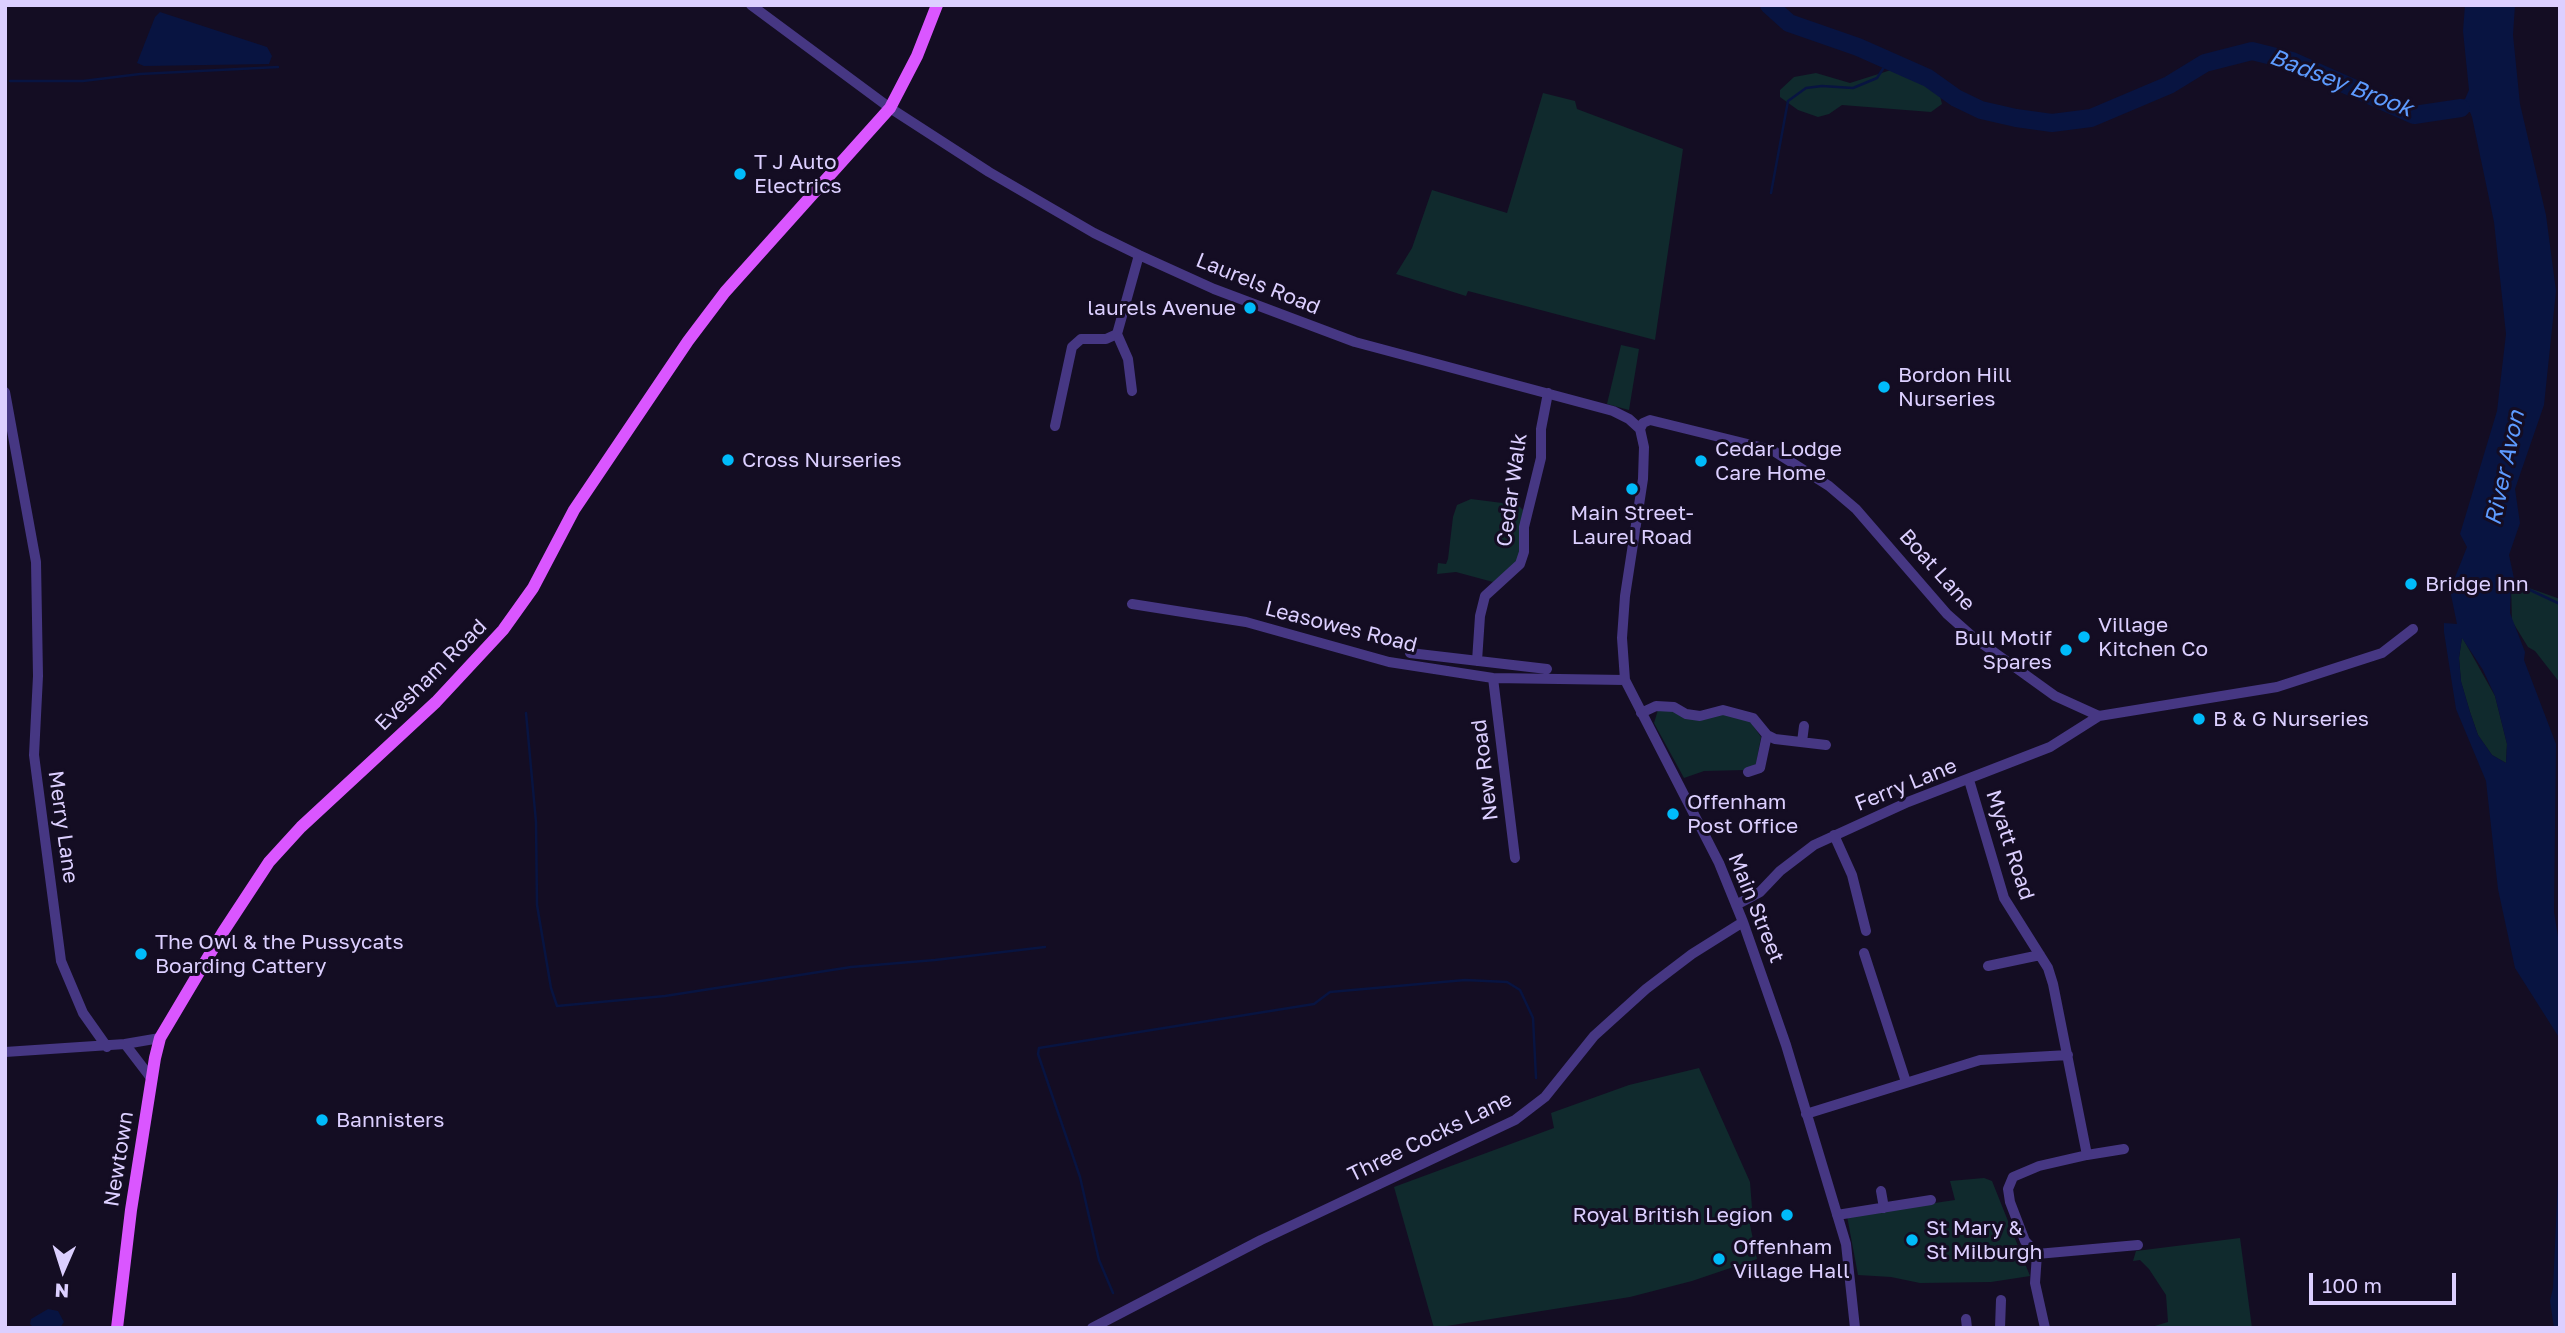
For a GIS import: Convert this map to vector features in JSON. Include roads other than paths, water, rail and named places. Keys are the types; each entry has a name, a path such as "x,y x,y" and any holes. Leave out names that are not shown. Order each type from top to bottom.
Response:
{"main road":[{"path":"890,108 906,82 937,5"},
{"name":"Evesham Road","path":"160,1038 269,862 301,827 463,676 503,630 533,588 574,510 685,346 725,292 890,108"},
{"name":"Newtown","path":"117,1328 131,1210 151,1078 160,1038"}],"street":[{"name":"Laurels Road","path":"751,5 890,108 989,172 1094,233 1139,255 1214,289 1355,342 1613,411 1629,419 1640,429"},
{"path":"1132,391 1128,359 1117,334 1139,255"},
{"path":"1055,426 1072,347 1081,339 1106,339 1117,334"},
{"name":"Merry Lane","path":"5,392 36,562 38,676 34,755 61,961 83,1013 107,1046"},
{"name":"Cedar Walk","path":"1477,661 1480,616 1485,596 1520,564 1524,552 1524,527 1541,458 1541,429 1548,393"},
{"name":"Boat Lane","path":"1640,429 1643,423 1650,419 1772,450 1829,486 1856,509 1947,614 1973,637 2055,696 2099,716"},
{"name":"Main Street","path":"1640,429 1644,447 1643,479 1625,596 1622,638 1625,680 1719,863 1743,922 1846,1244 1856,1328"},
{"name":"Leasowes Road","path":"1132,604 1246,622 1389,663 1493,677 1625,680"},
{"path":"2099,716 2220,698 2290,683 2382,653 2413,629"},
{"path":"1410,653 1547,669"},
{"name":"New Road","path":"1493,677 1515,858"},
{"path":"1641,713 1656,706 1674,707 1686,714 1700,716 1723,710 1753,718 1767,735 1775,739 1826,745"},
{"name":"Ferry Lane","path":"1736,905 1760,892 1799,855 1835,835 1908,802 2050,747 2099,716"},
{"path":"1802,742 1804,726"},
{"path":"1748,772 1764,771 1767,735"},
{"name":"Myatt Road","path":"1969,780 2004,898 2040,955 2053,984 2087,1155"},
{"path":"1835,835 1852,875 1866,931"},
{"name":"Three Cocks Lane","path":"1092,1328 1261,1240 1515,1120 1545,1097 1563,1071 1594,1036 1646,989 1692,954 1743,922"},
{"path":"1864,953 1906,1082"},
{"path":"1988,966 2040,955"},
{"path":"5,1052 107,1046 160,1038"},
{"path":"125,1044 151,1078"},
{"path":"1806,1114 1960,1065 1992,1058 2068,1055"},
{"path":"2045,1328 2035,1283 2037,1254 2025,1241 2010,1202 2009,1182 2012,1177 2025,1170 2087,1155 2124,1150"},
{"path":"1881,1191 1884,1208"},
{"path":"1837,1215 1931,1200"},
{"path":"2037,1254 2138,1245"},
{"path":"2000,1328 2001,1300"}],"water":[{"name":"River Avon","path":"2465,5 2515,5 2513,35 2520,104 2546,215 2556,291 2544,405 2515,489 2520,523 2509,555 2515,583 2511,584 2510,613 2525,652 2524,660 2556,744 2554,912 2560,949 2560,1039 2515,968 2498,889 2486,781 2456,709 2444,632 2444,623 2457,624 2450,590 2467,547 2460,534 2497,411 2506,334 2494,222 2472,117 2470,112 2439,113 2446,105 2465,99 2469,90 2463,31","holes":["2462,638 2483,670 2495,696 2507,744 2506,763 2492,755 2478,735 2461,681 2459,658"]},
{"path":"160,12 267,47 272,56 269,64 144,66 137,63 155,17"},
{"path":"2560,1136 2560,1328 2554,1328 2550,1301 2553,1288"},
{"path":"48,1309 58,1311 64,1322 60,1328 34,1328 30,1324 31,1319"}],"waterway":[{"name":"Badsey Brook","path":"1769,5 1789,23 1858,47 1928,78 1956,98 1981,110 2016,118 2052,123 2091,118 2169,85 2205,63 2252,51 2292,61 2414,115 2461,108"},
{"path":"1771,193 1788,101 1806,88 1853,88 1877,78 1888,61"},
{"path":"10,81 83,81 140,74 278,67"},
{"path":"2515,583 2560,604"},
{"path":"526,713 536,822 537,905 551,988 557,1006 665,996 851,967 1045,947"},
{"path":"1113,1293 1099,1260 1080,1177 1038,1054 1039,1048 1314,1004 1330,992 1465,980 1507,982 1520,990 1533,1018 1536,1078"}],"place":[{"name":"T J Auto Electrics","path":"740,174"},
{"name":"laurels Avenue","path":"1250,308"},
{"name":"Bordon Hill Nurseries","path":"1884,387"},
{"name":"Cross Nurseries","path":"728,460"},
{"name":"Cedar Lodge Care Home","path":"1701,461"},
{"name":"Main Street- Laurel Road","path":"1632,489"},
{"name":"Bridge Inn","path":"2411,584"},
{"name":"Village Kitchen Co","path":"2084,637"},
{"name":"Bull Motif Spares","path":"2066,650"},
{"name":"B & G Nurseries","path":"2199,719"},
{"name":"Offenham Post Office","path":"1673,814"},
{"name":"The Owl & the Pussycats Boarding Cattery","path":"141,954"},
{"name":"Bannisters","path":"322,1120"},
{"name":"Royal British Legion","path":"1787,1215"},
{"name":"St Mary & St Milburgh","path":"1912,1240"},
{"name":"Offenham Village Hall","path":"1719,1259"}]}
